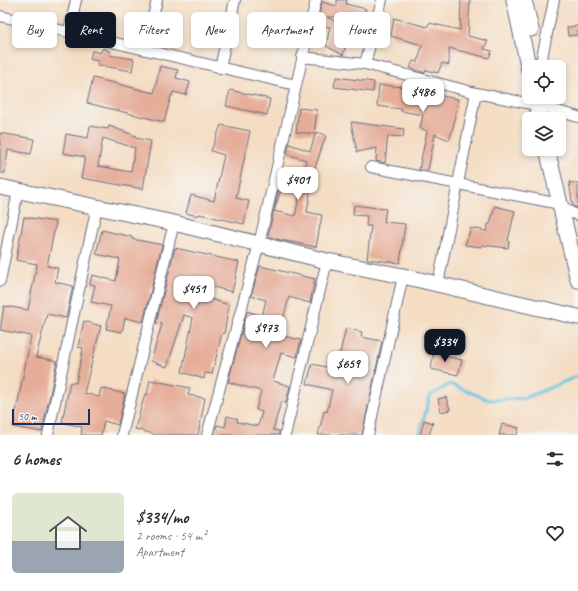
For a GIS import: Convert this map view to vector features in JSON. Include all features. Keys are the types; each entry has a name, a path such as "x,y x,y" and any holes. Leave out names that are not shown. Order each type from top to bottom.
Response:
{"street":[{"path":"73,12 76,0"},
{"path":"145,50 157,0"},
{"path":"220,68 236,0"},
{"path":"207,435 259,244 316,0"},
{"path":"365,64 382,0"},
{"path":"514,0 527,60"},
{"path":"524,0 537,60"},
{"path":"541,60 554,0"},
{"path":"0,16 65,31"},
{"path":"116,43 296,85"},
{"path":"302,57 365,64 476,93 543,107 578,117"},
{"path":"438,284 476,93"},
{"path":"550,156 578,235"},
{"path":"558,156 570,211 578,280"},
{"path":"371,167 458,184 570,211"},
{"path":"0,187 96,206 327,261 403,276 578,317"},
{"path":"0,281 18,191"},
{"path":"48,435 96,206"},
{"path":"122,435 174,224"},
{"path":"285,435 327,261"},
{"path":"368,435 403,276"}],"building":[{"path":"337,0 347,0 346,4 366,9 365,12 334,12 334,17 327,17 334,21 334,48 345,48 343,55 326,46 330,27 326,27 326,12 320,12 322,2 337,6"},
{"path":"461,0 470,0 468,36 488,41 484,49 492,51 489,58 449,48 449,65 442,63 438,73 426,70 425,73 410,68 413,61 418,62 422,45 391,36 394,18 427,27 429,23 460,30"},
{"path":"578,26 578,35 568,36 567,27"},
{"path":"103,48 111,52 109,55 134,59 132,71 97,65 98,61 90,59 92,51 100,53"},
{"path":"160,66 178,70 176,78 190,82 186,95 173,92 164,122 87,103 93,78 154,93"},
{"path":"336,77 374,82 373,92 334,87"},
{"path":"379,85 422,90 421,92 458,99 453,128 449,140 435,134 428,170 419,170 427,131 420,128 423,115 401,111 401,109 377,106"},
{"path":"230,90 270,99 267,115 226,106"},
{"path":"299,108 317,110 314,134 296,132"},
{"path":"351,122 404,129 403,137 388,136 385,163 376,161 377,148 357,152"},
{"path":"221,125 250,131 236,198 249,201 244,224 199,214 198,216 186,213 191,195 214,201 224,155 211,151"},
{"path":"90,126 108,129 109,126 136,136 135,138 151,141 143,189 81,178 85,157 63,153 66,134 88,138","holes":["103,138 135,148 131,172 98,166"]},
{"path":"316,132 326,135 313,174 307,212 322,215 316,247 268,236 282,174 284,177 302,183 306,160 287,154 289,144 310,151","holes":["282,187 300,193 295,216 274,211"]},
{"path":"0,133 34,139 31,154 8,150 5,173 0,173"},
{"path":"569,182 578,184 578,208 573,206"},
{"path":"354,205 386,209 384,222 405,224 400,263 367,259 371,226 366,226 367,216 353,215"},
{"path":"495,206 515,211 508,240 508,248 465,245 471,228 487,231"},
{"path":"24,217 56,222 47,266 58,268 55,282 73,286 66,318 47,314 36,357 57,361 42,432 13,427 31,336 0,330 4,306 28,310 37,264 16,260"},
{"path":"102,230 132,237 132,239 162,245 143,322 125,318 122,332 106,329 111,306 91,302 95,285 90,284 92,275 116,281 120,259 96,254"},
{"path":"175,248 239,262 232,292 199,283 196,294 229,305 224,334 222,333 212,374 205,373 204,379 182,372 193,318 184,315 167,367 151,361 162,324 156,323"},
{"path":"260,266 315,279 310,303 289,297 279,335 301,340 297,357 281,353 273,381 290,386 286,403 281,402 273,430 279,431 279,435 214,435 217,425 225,427 227,416 238,419 237,422 258,426 262,412 256,410 261,391 228,382 247,311 262,316 266,300 251,296"},
{"path":"84,321 101,326 84,393 99,397 101,388 125,394 118,425 104,421 101,435 81,435 82,427 62,422 70,382 76,383 83,348 78,347"},
{"path":"346,328 362,332 361,337 382,341 362,435 318,435 324,411 327,412 332,390 307,384 312,364 336,369"},
{"path":"435,348 446,351 445,356 462,360 458,375 431,369"},
{"path":"150,380 190,388 188,395 205,398 198,435 157,435 135,429 145,394 147,395"},
{"path":"446,397 450,410 441,412 438,399"},
{"path":"424,420 433,423 429,435 420,435"},
{"path":"502,424 519,428 517,435 499,435"}],"waterway":[{"path":"419,435 430,396 450,384 489,400 525,398 578,376"}]}
